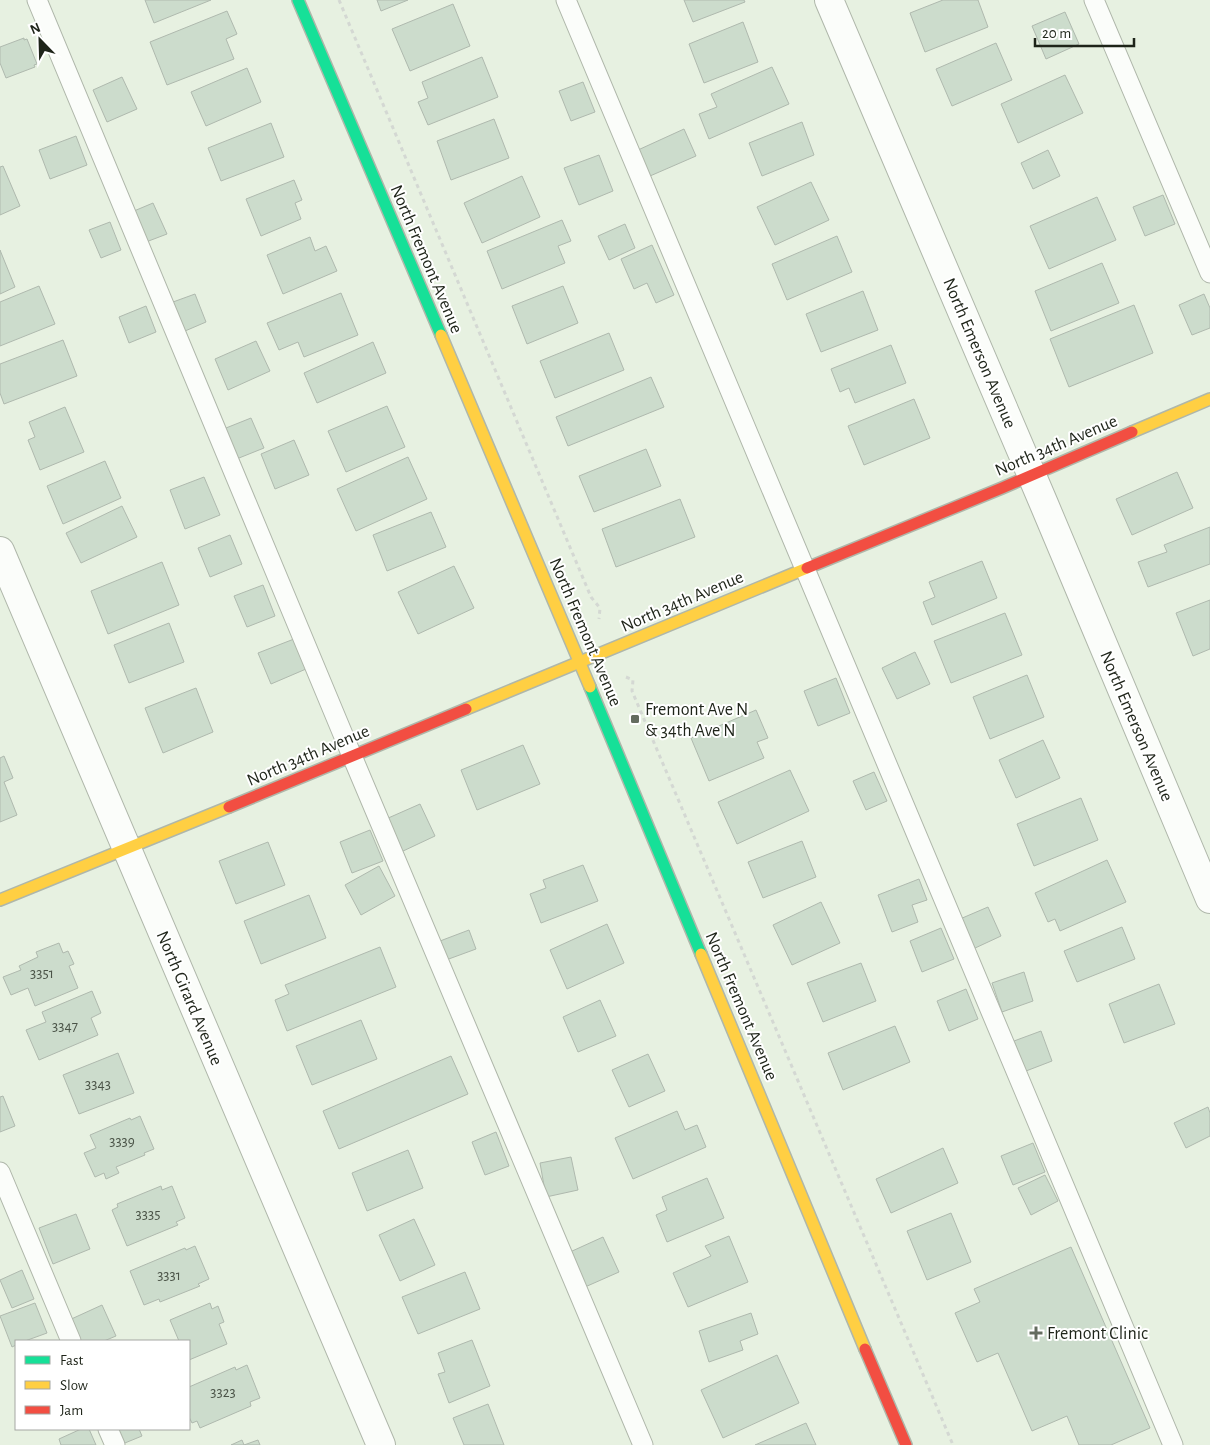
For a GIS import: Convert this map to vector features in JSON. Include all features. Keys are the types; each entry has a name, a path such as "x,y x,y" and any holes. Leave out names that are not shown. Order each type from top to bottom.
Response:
{"street":[{"name":"North Fremont Avenue","path":"298,0 580,662 906,1445"},
{"name":"North Emerson Avenue","path":"829,0 1032,474 1210,899"},
{"name":"North 34th Avenue","path":"0,900 126,850 1002,488 1210,399"},
{"name":"North Girard Avenue","path":"0,551 381,1445"}],"lane":[{"path":"37,0 352,756 643,1445"},
{"path":"566,0 1173,1445"},
{"path":"1094,0 1210,273"},
{"path":"0,1172 71,1340"},
{"path":"108,1430 115,1445"}],"path":[{"path":"339,0 591,597 600,608 599,619"},
{"path":"625,676 634,680 632,691 954,1445"}],"building":[{"path":"145,0 211,0 154,23"},
{"path":"377,0 408,0 381,11"},
{"path":"684,0 744,0 745,2 693,22"},
{"path":"943,0 978,0 988,27 925,52 910,13"},
{"path":"453,4 470,46 410,71 392,29"},
{"path":"227,11 237,34 226,39 234,59 167,85 150,42"},
{"path":"1065,12 1079,44 1046,59 1032,26"},
{"path":"743,22 758,62 704,83 689,44"},
{"path":"24,38 24,40 27,39 37,64 34,65 35,67 6,78 0,63 0,47"},
{"path":"996,43 1012,80 952,106 936,69"},
{"path":"482,57 498,97 428,125 418,102 428,98 422,82"},
{"path":"772,67 789,104 709,139 699,114 717,107 711,94"},
{"path":"247,68 261,102 206,126 191,92"},
{"path":"1065,75 1083,113 1018,143 1001,104"},
{"path":"122,77 137,109 107,122 93,90"},
{"path":"583,82 595,112 571,121 559,91"},
{"path":"494,119 509,158 451,180 437,141"},
{"path":"802,122 814,155 762,176 749,143"},
{"path":"271,123 284,157 221,181 208,148"},
{"path":"684,129 696,156 650,176 638,150"},
{"path":"76,136 87,165 50,179 39,150"},
{"path":"1048,150 1060,176 1033,189 1021,163"},
{"path":"599,155 613,191 579,205 564,168"},
{"path":"3,166 20,206 0,215 0,167"},
{"path":"522,176 540,217 482,243 464,203"},
{"path":"294,180 302,200 295,203 301,219 261,236 246,199"},
{"path":"811,182 829,220 775,245 757,207"},
{"path":"1163,195 1175,224 1145,236 1133,207"},
{"path":"1097,197 1116,240 1049,269 1030,226"},
{"path":"153,203 167,234 146,242 134,211"},
{"path":"562,220 571,241 558,246 565,263 502,289 487,251"},
{"path":"110,222 121,250 101,258 89,230"},
{"path":"625,224 635,248 609,260 598,236"},
{"path":"837,236 852,272 787,300 772,264"},
{"path":"310,237 315,251 326,246 337,271 283,294 267,255"},
{"path":"652,245 674,295 656,303 647,283 634,289 621,259"},
{"path":"0,250 15,287 0,294"},
{"path":"1102,263 1119,303 1051,331 1035,291"},
{"path":"39,286 55,324 0,346 0,302"},
{"path":"563,286 578,323 527,344 512,306"},
{"path":"863,291 878,330 821,352 806,314"},
{"path":"341,293 358,335 304,357 298,342 279,350 267,323"},
{"path":"195,294 206,322 185,331 173,302"},
{"path":"1204,294 1210,308 1210,328 1192,335 1179,305"},
{"path":"1134,305 1153,353 1069,387 1050,339"},
{"path":"146,306 156,332 129,343 119,317"},
{"path":"609,333 624,370 555,398 540,361"},
{"path":"63,340 77,376 4,404 0,393 0,364"},
{"path":"256,341 270,371 228,390 215,359"},
{"path":"373,342 386,373 317,403 304,373"},
{"path":"891,345 906,383 855,403 849,388 840,392 831,369"},
{"path":"651,377 664,407 568,446 556,417"},
{"path":"914,399 930,438 864,465 848,426"},
{"path":"387,406 405,447 346,472 328,431"},
{"path":"65,407 84,452 40,470 28,440 35,437 29,422"},
{"path":"251,418 264,448 234,460 221,430"},
{"path":"294,440 309,475 275,489 261,454"},
{"path":"646,449 661,486 594,512 579,476"},
{"path":"408,457 427,499 356,531 337,489"},
{"path":"105,461 121,498 63,524 47,486"},
{"path":"1177,472 1193,508 1132,535 1116,499"},
{"path":"204,477 220,515 185,529 170,490"},
{"path":"680,499 695,537 616,567 602,529"},
{"path":"122,506 137,537 81,563 66,533"},
{"path":"431,512 446,547 387,571 373,535"},
{"path":"1210,527 1210,564 1148,587 1138,562 1167,552 1164,545"},
{"path":"230,535 242,564 210,577 198,548"},
{"path":"982,561 997,598 932,625 923,602 935,597 929,582"},
{"path":"162,562 179,605 108,634 91,591"},
{"path":"454,566 474,608 418,634 398,592"},
{"path":"263,585 275,616 247,627 234,596"},
{"path":"1210,600 1210,649 1193,656 1176,613"},
{"path":"1005,613 1022,655 951,683 934,641"},
{"path":"169,623 184,662 129,683 114,645"},
{"path":"294,639 306,669 271,684 258,653"},
{"path":"915,652 930,684 897,699 882,668"},
{"path":"1027,675 1044,717 990,739 973,697"},
{"path":"836,678 850,713 818,726 804,691"},
{"path":"196,688 213,732 163,753 145,708"},
{"path":"756,710 768,738 757,742 764,758 709,781 691,738"},
{"path":"1043,740 1060,778 1016,798 999,760"},
{"path":"523,745 540,784 477,810 461,770"},
{"path":"4,756 13,778 4,782 17,815 0,822 0,758"},
{"path":"790,770 809,811 737,844 718,802"},
{"path":"874,772 887,801 866,810 853,781"},
{"path":"1081,798 1098,840 1034,866 1017,824"},
{"path":"420,804 435,836 401,852 386,819"},
{"path":"370,830 383,861 352,873 340,842"},
{"path":"802,841 816,877 763,898 748,862"},
{"path":"268,842 285,885 236,904 219,861"},
{"path":"1107,860 1126,902 1060,931 1055,919 1048,922 1035,893"},
{"path":"583,865 598,901 541,923 530,894 546,888 543,880"},
{"path":"379,866 395,896 361,915 345,885"},
{"path":"919,879 927,900 912,905 918,922 892,932 878,895"},
{"path":"309,895 326,938 261,964 244,921"},
{"path":"821,902 840,943 792,965 773,925"},
{"path":"988,907 1001,936 973,949 960,919"},
{"path":"607,924 624,963 567,989 550,950"},
{"path":"1122,927 1135,959 1077,982 1064,951"},
{"path":"941,928 954,959 922,972 910,941"},
{"path":"469,930 476,949 446,960 440,941"},
{"path":"59,943 63,953 68,951 74,964 69,966 78,988 35,1006 28,988 11,995 3,977 21,970 19,966 38,957 36,952"},
{"path":"380,947 396,987 287,1031 275,1000 289,994 285,985"},
{"path":"861,963 876,1001 823,1022 807,983"},
{"path":"1024,972 1033,1001 1002,1012 992,983"},
{"path":"1159,984 1175,1024 1124,1043 1109,1004"},
{"path":"966,989 978,1019 949,1031 937,1001"},
{"path":"92,991 101,1013 91,1018 98,1035 39,1060 26,1030 46,1022 42,1012"},
{"path":"600,1000 616,1036 578,1052 563,1017"},
{"path":"361,1020 377,1059 312,1085 296,1046"},
{"path":"895,1026 910,1062 843,1090 828,1053"},
{"path":"1041,1031 1052,1061 1026,1071 1014,1041"},
{"path":"118,1053 134,1093 79,1114 63,1075"},
{"path":"648,1054 665,1091 629,1107 612,1070"},
{"path":"451,1056 468,1094 339,1149 323,1111"},
{"path":"3,1096 15,1126 0,1132 0,1097"},
{"path":"1208,1107 1210,1113 1210,1136 1186,1148 1174,1123"},
{"path":"677,1111 685,1130 697,1125 706,1147 633,1179 615,1138"},
{"path":"140,1116 154,1149 144,1153 145,1155 116,1167 119,1173 106,1179 104,1173 95,1177 84,1153 96,1148 90,1135 130,1118 131,1120"},
{"path":"496,1132 509,1166 485,1175 472,1142"},
{"path":"1033,1143 1045,1172 1013,1185 1001,1156"},
{"path":"943,1148 958,1183 891,1213 876,1179"},
{"path":"408,1150 423,1188 367,1211 352,1173"},
{"path":"571,1157 578,1190 546,1197 540,1163"},
{"path":"1045,1175 1058,1201 1031,1215 1018,1188"},
{"path":"707,1178 724,1218 667,1242 656,1215 667,1210 662,1197"},
{"path":"161,1186 162,1190 172,1186 185,1218 176,1222 178,1225 127,1246 112,1210 118,1207 117,1204"},
{"path":"951,1213 971,1262 927,1280 907,1231"},
{"path":"76,1214 90,1249 53,1264 39,1228"},
{"path":"414,1219 435,1265 400,1281 379,1235"},
{"path":"729,1236 748,1282 688,1307 673,1273 711,1256 705,1246"},
{"path":"603,1237 619,1272 585,1287 570,1252"},
{"path":"195,1246 209,1279 198,1284 200,1286 160,1302 159,1299 144,1305 130,1271 185,1248 186,1250"},
{"name":"Fremont Clinic","path":"1071,1247 1150,1428 1111,1445 1079,1445 1067,1416 1032,1431 998,1353 977,1362 955,1313 980,1302 974,1289"},
{"path":"22,1270 34,1299 12,1308 0,1280"},
{"path":"465,1272 480,1309 418,1334 402,1297"},
{"path":"35,1303 47,1333 28,1340 15,1340 15,1346 12,1347 0,1316"},
{"path":"210,1303 212,1309 218,1306 224,1322 219,1324 227,1344 190,1360 190,1340 179,1340 170,1320"},
{"path":"102,1305 116,1336 106,1340 76,1340 67,1321"},
{"path":"751,1313 758,1334 740,1341 743,1350 709,1362 699,1331"},
{"path":"472,1340 490,1386 449,1403 438,1374 445,1372 438,1353"},
{"path":"777,1355 799,1403 723,1438 701,1390"},
{"path":"247,1365 260,1398 250,1402 251,1406 200,1428 197,1421 192,1423 190,1419 190,1387 235,1367 236,1370"},
{"path":"488,1404 504,1445 464,1445 453,1418"},
{"path":"806,1423 816,1445 755,1445"},
{"path":"79,1430 89,1430 96,1445 61,1445 59,1439"},
{"path":"113,1430 139,1430 142,1436 120,1445"},
{"path":"242,1440 244,1445 231,1445"},
{"path":"258,1440 260,1445 244,1445"}],"traffic: fast":[{"path":"298,0 441,335"},
{"path":"590,687 701,954"}],"traffic: slow":[{"path":"441,335 590,687"},
{"path":"1132,432 1210,399"},
{"path":"466,709 807,568"},
{"path":"0,900 229,807"},
{"path":"701,954 865,1349"}],"traffic: jam":[{"path":"807,568 1132,432"},
{"path":"229,807 466,709"},
{"path":"865,1349 906,1445"}],"place":[{"name":"Fremont Ave N & 34th Ave N","path":"635,719"},
{"name":"Fremont Clinic","path":"1036,1333"}]}
